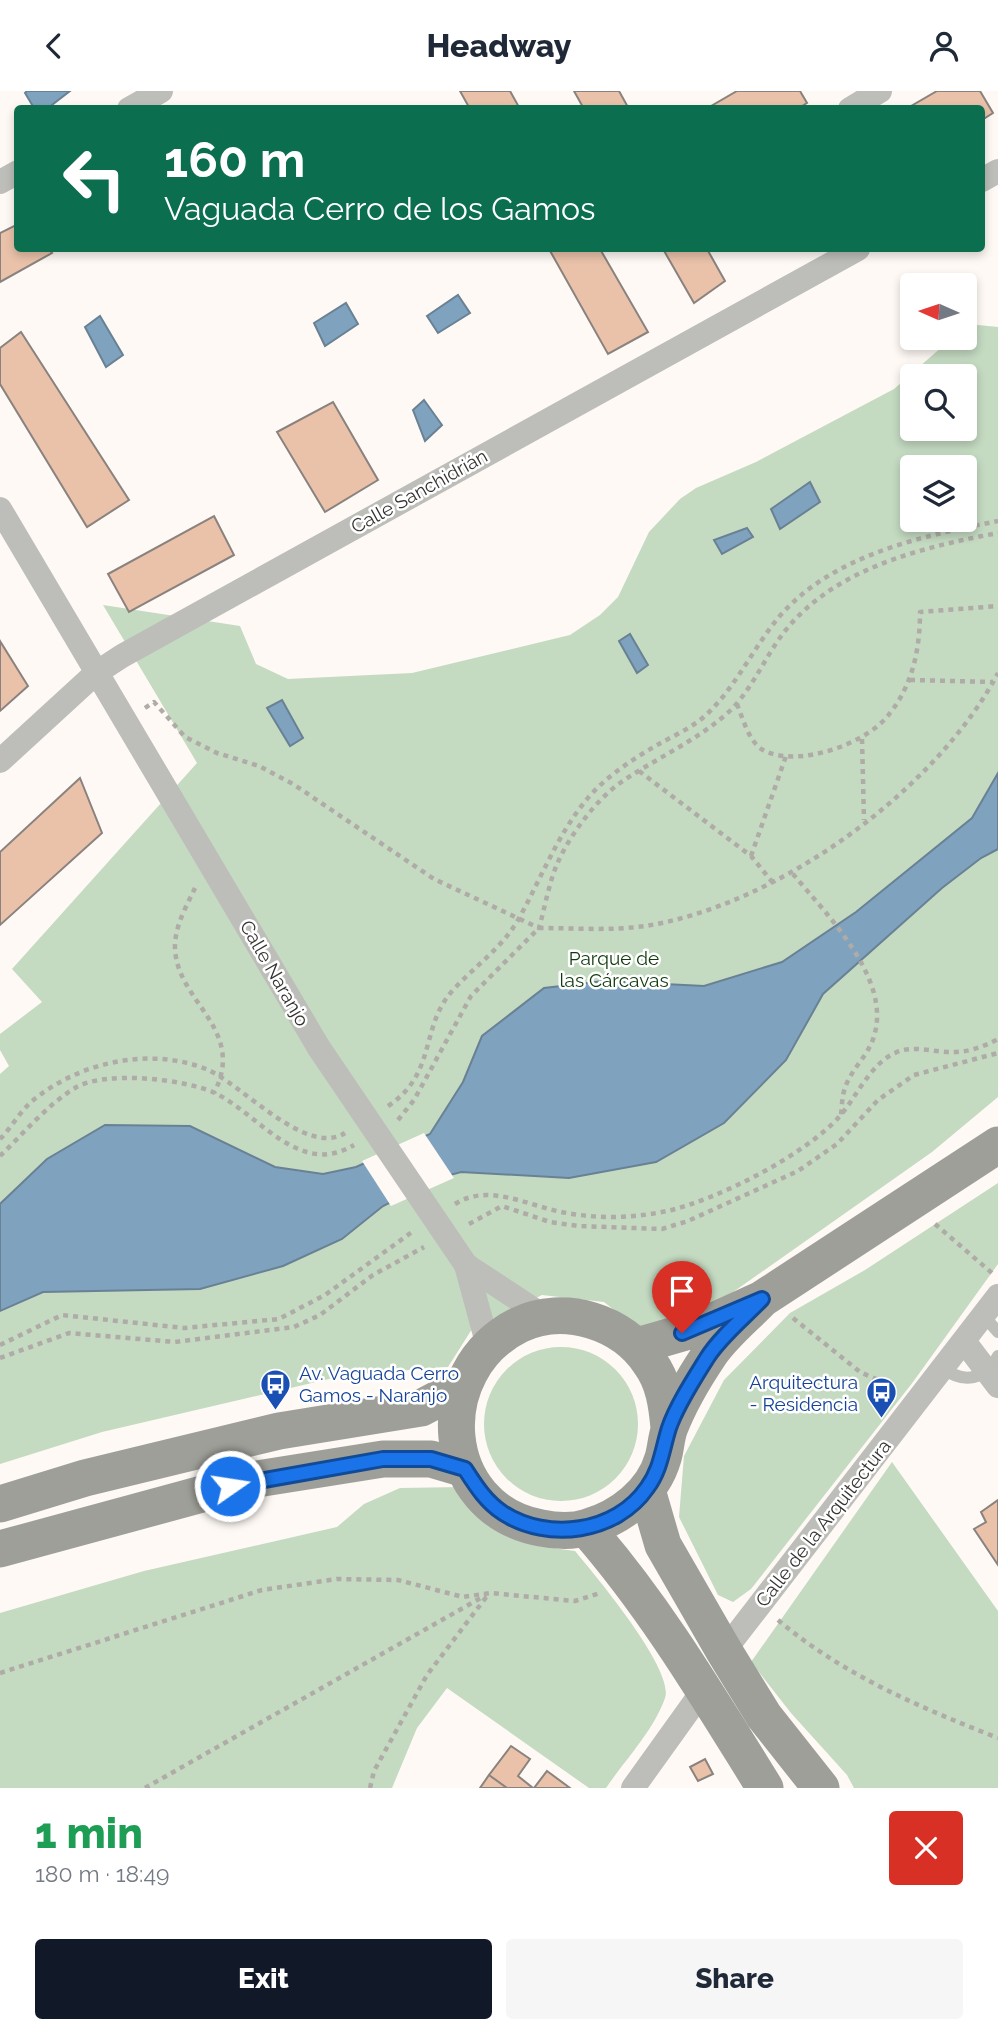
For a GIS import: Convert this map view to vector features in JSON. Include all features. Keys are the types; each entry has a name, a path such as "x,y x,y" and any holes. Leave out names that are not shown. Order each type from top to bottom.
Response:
{"main road":[{"path":"637,1346 696,1329 769,1295 998,1145"},
{"path":"669,1428 709,1355 769,1295"},
{"path":"545,1317 575,1317 605,1325 637,1346 652,1364 666,1395 669,1428 663,1460 647,1490 619,1514 586,1528 557,1531 528,1526 503,1513 481,1493 465,1469 456,1442 455,1414 461,1387 472,1365 488,1346 505,1332 545,1317"},
{"path":"0,1504 85,1478 279,1431 421,1408 461,1387"},
{"path":"0,1549 257,1479 383,1459 431,1459 465,1469"},
{"path":"647,1490 663,1545 724,1651 764,1716 821,1788"},
{"path":"586,1528 620,1567 704,1689 765,1788"}],"street":[{"path":"127,102 160,91"},
{"path":"857,105 880,91"},
{"name":"Calle Sanchidrián","path":"0,761 96,673 853,252"},
{"name":"Calle Naranjo","path":"0,509 319,1048 466,1265 488,1346"},
{"name":"Calle Naranjo","path":"466,1265 545,1317"},
{"name":"Calle de la Arquitectura","path":"724,1651 964,1341 993,1315"},
{"path":"964,1341 995,1371"},
{"path":"633,1788 704,1689"}],"lane":[{"path":"943,1369 963,1378 974,1378 995,1371"}],"path":[{"path":"384,1108 406,1094 418,1075 446,999 496,950 518,919 544,867 583,803 607,778 705,716 725,694 775,622 804,595 872,554 932,534 998,521"},
{"path":"393,1122 403,1116 414,1100 471,996 539,928 557,862 576,831 617,785 707,730 737,704 784,632 822,594 862,572 898,558 956,541 998,533"},
{"path":"737,704 751,736 763,750 786,756 812,755 862,739 891,712 910,680 920,638 920,612 998,606"},
{"path":"127,721 155,702 185,737 259,766 293,784 434,880 539,928 644,926 692,915 793,874 864,821 932,761 998,673"},
{"path":"910,680 993,682"},
{"path":"862,739 864,821"},
{"path":"751,856 786,756"},
{"path":"639,771 751,856 773,883"},
{"path":"208,860 178,925 175,944 183,973 221,1038 222,1077 214,1093"},
{"path":"793,874 834,923 865,969 878,1012 874,1038 845,1088 841,1115"},
{"path":"444,1211 466,1197 492,1193 542,1208 594,1216 627,1217 667,1211 713,1195 807,1145 841,1115 878,1067 894,1053 908,1049 950,1052 974,1050 998,1039"},
{"path":"457,1230 502,1206 551,1222 578,1226 646,1230 688,1221 798,1171 837,1144 878,1100 914,1075 998,1053"},
{"path":"0,1139 30,1103 92,1066 152,1060 178,1062 222,1077 280,1121 300,1131 325,1137 340,1136 351,1129"},
{"path":"0,1156 75,1088 92,1081 140,1076 214,1093 303,1153 323,1156 341,1153 362,1141"},
{"path":"910,1202 998,1278"},
{"path":"0,1345 62,1315 184,1328 279,1319 325,1295 423,1225"},
{"path":"0,1358 69,1333 175,1342 294,1327 320,1315 373,1275 435,1241"},
{"path":"769,1295 794,1319 860,1372 884,1385 922,1395"},
{"path":"0,1673 262,1590 337,1579 398,1580 464,1597 490,1593 575,1601 599,1593 620,1567"},
{"path":"145,1788 490,1593"},
{"path":"370,1788 374,1771 427,1675 490,1593"},
{"path":"760,1605 833,1663 909,1702 998,1738"}],"green space":[{"name":"Parque de las Cárcavas","path":"977,325 998,327 998,1097 932,1152 658,1345 604,1302 542,1295 472,1329 448,1367 346,1375 102,1432 0,1464 0,1074 9,1066 0,1050 0,1034 42,1002 12,969 197,763 103,605 240,626 256,664 288,679 412,673 570,635 600,615 618,597 649,532 680,499 696,488 756,462 900,384 900,441 977,441 977,364 922,364 938,350 977,350"},
{"path":"998,1183 998,1264 913,1382 751,1589 733,1602 718,1595 679,1517 684,1456 724,1380 790,1313 865,1270"},
{"path":"561,1347 590,1353 615,1370 632,1395 638,1424 632,1453 615,1478 590,1495 561,1501 532,1495 507,1478 490,1453 484,1424 490,1395 507,1370 532,1353"},
{"path":"892,1462 998,1611 998,1788 854,1788 847,1775 791,1713 751,1662"},
{"path":"462,1487 487,1516 510,1534 537,1544 575,1551 631,1623 658,1667 665,1685 665,1698 660,1710 647,1733 606,1788 589,1788 447,1688 417,1728 392,1788 0,1788 0,1613 144,1571 337,1527 364,1504 400,1488"}],"water":[{"path":"70,91 52,105 32,105 25,93"},
{"path":"458,295 470,313 438,333 427,316"},
{"path":"346,303 358,324 325,346 314,323"},
{"path":"100,316 123,355 106,367 85,327"},
{"path":"424,400 442,425 425,441 413,410"},
{"path":"810,482 820,502 780,529 771,509"},
{"path":"747,528 753,537 722,554 714,540"},
{"path":"630,634 648,665 637,673 619,641"},
{"path":"282,700 303,738 290,746 267,708"},
{"path":"998,773 998,849 981,858 942,888 823,994 786,1060 724,1123 656,1162 569,1178 461,1172 439,1178 383,1206 342,1239 283,1266 200,1289 43,1292 0,1311 0,1204 47,1159 105,1125 190,1126 275,1167 323,1174 356,1167 430,1134 463,1082 482,1036 544,988 604,981 704,986 782,962 856,912 972,818"}],"pier":[{"path":"424,1133 454,1178 391,1206 362,1161"}],"building":[{"path":"460,91 510,91 518,105 468,105"},
{"path":"574,91 619,91 627,105 582,105"},
{"path":"737,91 800,91 807,103 804,105 713,105"},
{"path":"937,91 980,91 993,113 985,118 985,105 913,105"},
{"path":"14,226 14,252 52,253 0,282 0,233"},
{"path":"551,252 602,252 648,332 608,354"},
{"path":"665,252 709,252 725,281 694,303"},
{"path":"21,332 129,500 87,527 0,384 0,348"},
{"path":"333,402 378,480 325,512 277,432"},
{"path":"214,516 234,555 129,612 108,574"},
{"path":"0,641 28,686 0,711"},
{"path":"80,778 102,833 0,925 0,852"},
{"path":"998,1500 998,1565 974,1529 986,1522 981,1512"},
{"path":"511,1746 530,1759 518,1776 533,1788 507,1788 489,1775"},
{"path":"705,1759 713,1774 698,1781 690,1767"},
{"path":"547,1771 570,1788 534,1788"},
{"path":"489,1775 507,1788 480,1788"}],"place":[{"name":"Av. Vaguada Cerro Gamos - Naranjo","path":"276,1411"},
{"name":"Arquitectura - Residencia","path":"881,1420"}],"route":[{"path":"230,1486 257,1479 383,1459 431,1459 465,1469 481,1493 503,1513 528,1526 557,1531 586,1528 619,1514 647,1490 663,1460 669,1428 709,1355 762,1299 682,1333"}]}
